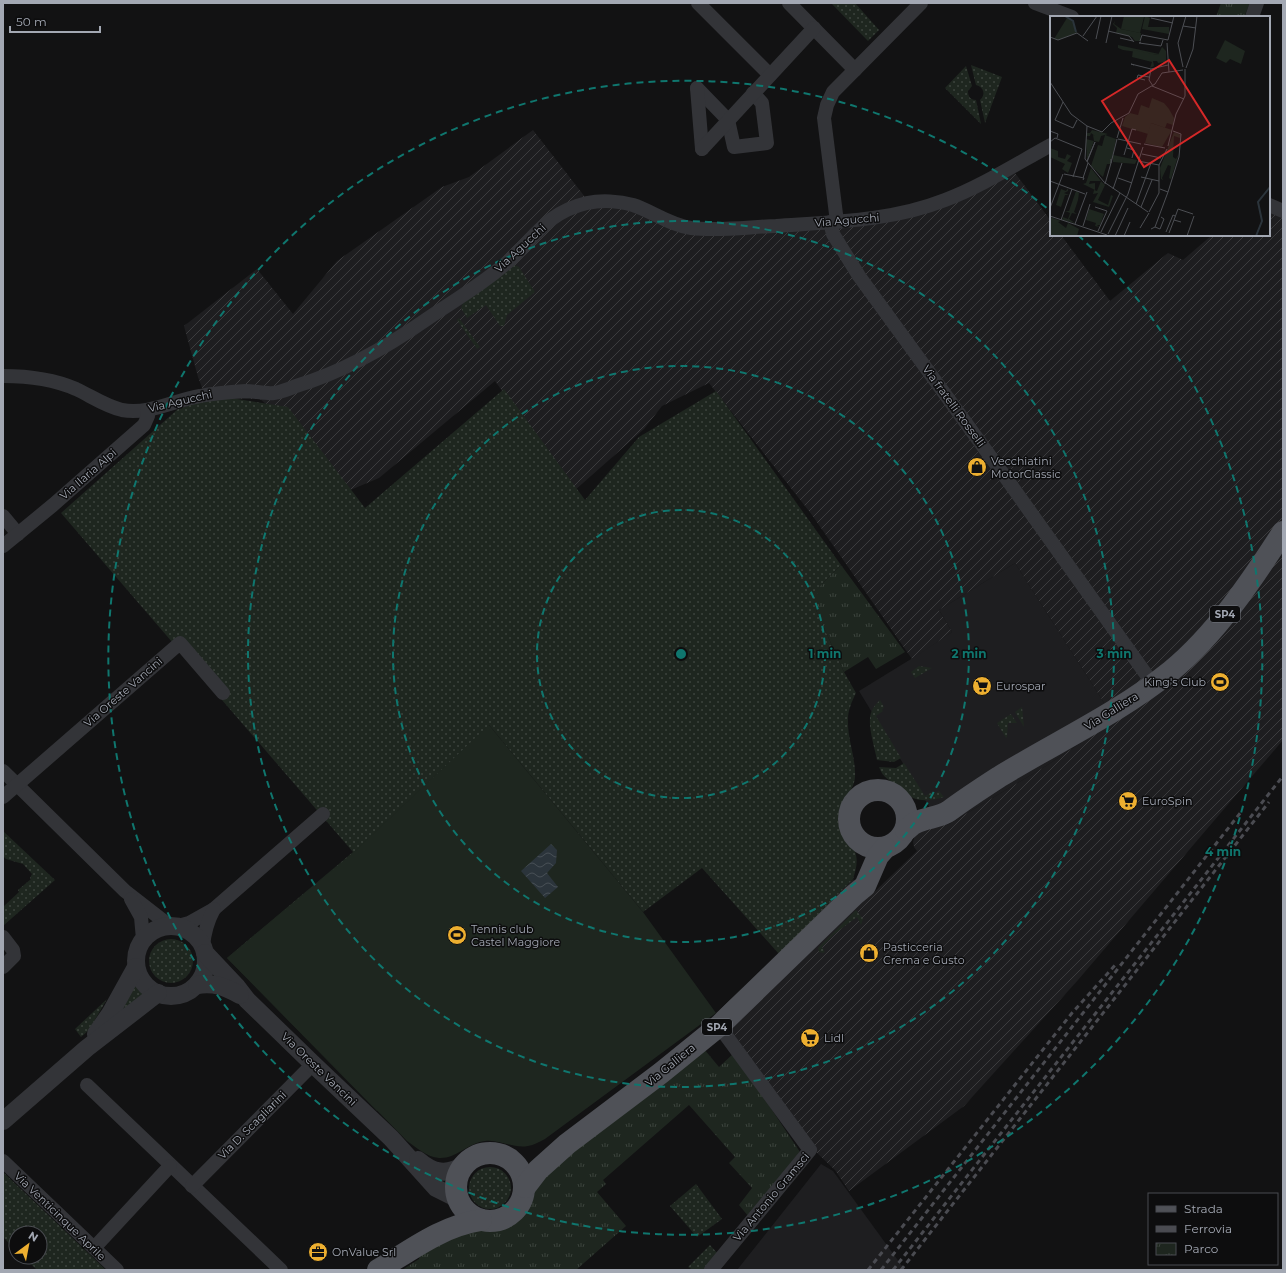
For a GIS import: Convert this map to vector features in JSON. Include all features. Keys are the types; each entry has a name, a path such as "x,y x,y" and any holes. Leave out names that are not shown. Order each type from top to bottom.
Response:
{"main road":[{"name":"Via Galliera","path":"906,830 914,823 923,819 942,816 957,804 999,777 1113,711 1153,684 1190,653 1221,618 1283,532"},
{"path":"870,790 889,792 900,799 904,805 908,817 906,830 899,840 885,848 872,848 860,842 852,832 848,820 851,807 858,797 870,790"},
{"name":"Via Galliera","path":"900,799 922,808 939,808 957,804"},
{"name":"Via Galliera","path":"854,895 863,874 863,854 860,842"},
{"name":"Via Galliera","path":"525,1187 538,1170 567,1144 661,1073 719,1026 865,886 878,856 885,848"},
{"name":"Via Galliera","path":"511,1160 536,1157 567,1144"},
{"name":"SP4","path":"464,1165 470,1159 486,1153 495,1153 511,1160"},
{"path":"511,1160 522,1173 525,1187"},
{"path":"464,1165 457,1178 456,1192 460,1203 468,1213 481,1220"},
{"name":"SP4","path":"481,1220 502,1220 514,1212 522,1201 525,1187"},
{"path":"436,1234 459,1211 460,1203"},
{"path":"378,1270 436,1234 465,1222 481,1220"}],"street":[{"path":"698,3 770,75"},
{"path":"789,3 855,70"},
{"name":"Via fratelli Rosselli","path":"921,3 833,92 827,105 824,118 834,222 833,234 859,276 999,467 1153,684"},
{"path":"1035,3 1069,16"},
{"path":"1252,16 1257,3"},
{"path":"753,93 762,103 767,143 734,147 728,120 753,93 814,28"},
{"name":"Via Agucchi","path":"3,376 49,380 65,384 105,404 125,410 147,410 189,398 217,393 246,392 273,394 316,380 367,357 415,328 510,260 544,224 564,210 590,202 611,201 633,205 664,220 688,228 716,229 834,222 884,217 916,210 944,201 998,175 1050,146"},
{"path":"1270,205 1283,211"},
{"name":"Via Ilaria Alpi","path":"3,546 144,425 148,416 147,410"},
{"path":"3,516 18,534"},
{"name":"Via Oreste Vancini","path":"17,785 180,643 223,693"},
{"path":"3,771 125,890 174,926 196,936 204,950"},
{"path":"3,797 17,785"},
{"path":"87,1048 110,1014 136,967 138,949 143,939 150,932 159,928 189,923 214,909 323,814"},
{"path":"125,890 141,917 143,939"},
{"path":"136,967 143,983 158,994 166,996 179,995 197,985 205,970 205,929 214,909"},
{"path":"3,937 13,950 14,956 3,967"},
{"name":"Via Oreste Vancini","path":"204,950 247,1000 312,1064 391,1138 429,1169 447,1172 464,1165"},
{"name":"Via Oreste Vancini","path":"197,985 206,984 224,986 247,1000"},
{"path":"3,1120 87,1048 158,994"},
{"name":"Via Antonio Gramsci","path":"711,1270 810,1150 719,1026"},
{"name":"Via D. Scagliarini","path":"192,1186 312,1064"},
{"path":"87,1085 170,1166 281,1270"},
{"name":"Via Oreste Vancini","path":"391,1138 436,1188 460,1203"},
{"name":"Via Venticinque Aprile","path":"3,1161 117,1270"},
{"path":"94,1248 170,1166"}],"shaded area":[{"path":"533,130 585,197 710,229 924,206 1009,165 1050,220 1050,236 1062,236 1110,301 1168,253 1183,260 1211,236 1270,236 1270,201 1283,205 1283,740 1078,980 964,1106 849,1191 835,1170 816,1152 728,1027 716,1013 779,954 853,879 868,898 917,851 913,842 918,831 949,824 1046,766 1115,720 1015,563 939,610 952,632 912,659 812,515 709,383 662,406 644,429 574,491 495,381 379,478 336,496 278,414 260,399 206,398 198,377 184,326 257,269 293,314 337,261 442,187 469,177"},
{"path":"1015,563 1115,720 1046,766 949,824 941,826 859,691 952,632 939,610"},
{"path":"821,1164 833,1171 905,1270 737,1270"}],"green space":[{"path":"831,3 855,3 879,30 868,41"},
{"path":"1221,3 1250,3 1244,16 1216,16"},
{"path":"971,65 1002,77 985,123 980,100 983,96 983,91 981,87 976,85"},
{"path":"966,66 972,86 968,91 968,95 976,100 981,124 945,88"},
{"path":"514,265 519,267 535,292 507,315 504,326 500,326 486,305 467,318 461,308 463,303"},
{"path":"459,318 480,347 477,349 457,320"},
{"path":"504,389 585,500 639,437 716,391 841,565 820,586 816,610 844,672 856,693 849,709 848,716 855,777 839,816 843,833 856,853 856,868 853,879 779,954 702,868 643,912 489,725 377,1111 227,958 353,852 61,513 178,409 204,400 231,398 288,407 365,508"},
{"path":"841,565 905,652 876,669 868,657 844,672 816,610 817,594 820,586"},
{"path":"919,666 932,668 915,678 911,672"},
{"path":"880,700 884,707 882,710 883,711 876,716 901,758 894,762 877,760 870,718 873,709"},
{"path":"1022,707 1024,727 1015,712"},
{"path":"1011,714 1017,723 1008,723 1006,738 997,723"},
{"name":"Tennis club Castel Maggiore","path":"489,725 643,912 716,1013 545,1139 532,1145 522,1147 496,1141 479,1142 457,1154 445,1158 439,1158 426,1154 407,1141 227,958 354,852"},
{"path":"904,763 925,796 932,792 934,794 939,791 944,797 928,800 913,798 899,786 887,779 879,767 896,768"},
{"path":"3,831 55,880 3,926 3,907 19,892 18,890 31,879 32,874 23,864 6,859 3,856"},
{"path":"856,910 863,919 861,925 857,917 833,935 822,947 825,952 819,952 818,948"},
{"path":"167,939 175,939 180,940 187,945 192,952 192,970 187,977 180,982 167,983 159,980 152,973 149,965 149,957 152,949 159,942"},
{"path":"135,983 138,989 145,994 103,1030"},
{"path":"107,999 89,1030 81,1037 75,1029"},
{"path":"704,1049 719,1067 734,1053 800,1152 749,1217 739,1205 752,1188 729,1163 735,1157 689,1105 603,1180 606,1184 597,1192 626,1226 576,1270 402,1270 419,1259 420,1252 466,1228 493,1230 508,1225 516,1220 525,1209 535,1181"},
{"path":"490,1167 505,1173 511,1188 505,1203 490,1209 475,1203 469,1188 475,1173"},
{"path":"3,1172 106,1270 37,1270 32,1265 48,1265 48,1225 8,1225 8,1242 3,1237"},
{"path":"696,1184 722,1219 697,1237 670,1206"},
{"path":"710,1245 719,1255 707,1270 693,1270 688,1267"}],"water":[{"path":"551,844 557,850 556,863 547,873 558,887 545,898 521,871"}],"railway":[{"path":"893,1270 1283,776"},
{"path":"901,1270 1269,802"},
{"path":"881,1270 1241,812"},
{"path":"868,1270 1072,1013 1117,963"}],"place":[{"name":"Vecchiatini MotorClassic","path":"977,467"},
{"name":"King's Club","path":"1220,682"},
{"name":"Eurospar","path":"982,686"},
{"name":"EuroSpin","path":"1128,801"},
{"name":"Tennis club Castel Maggiore","path":"457,935"},
{"name":"Pasticceria Crema e Gusto","path":"869,953"},
{"name":"Lidl","path":"810,1038"},
{"name":"OnValue Srl","path":"318,1252"}]}
